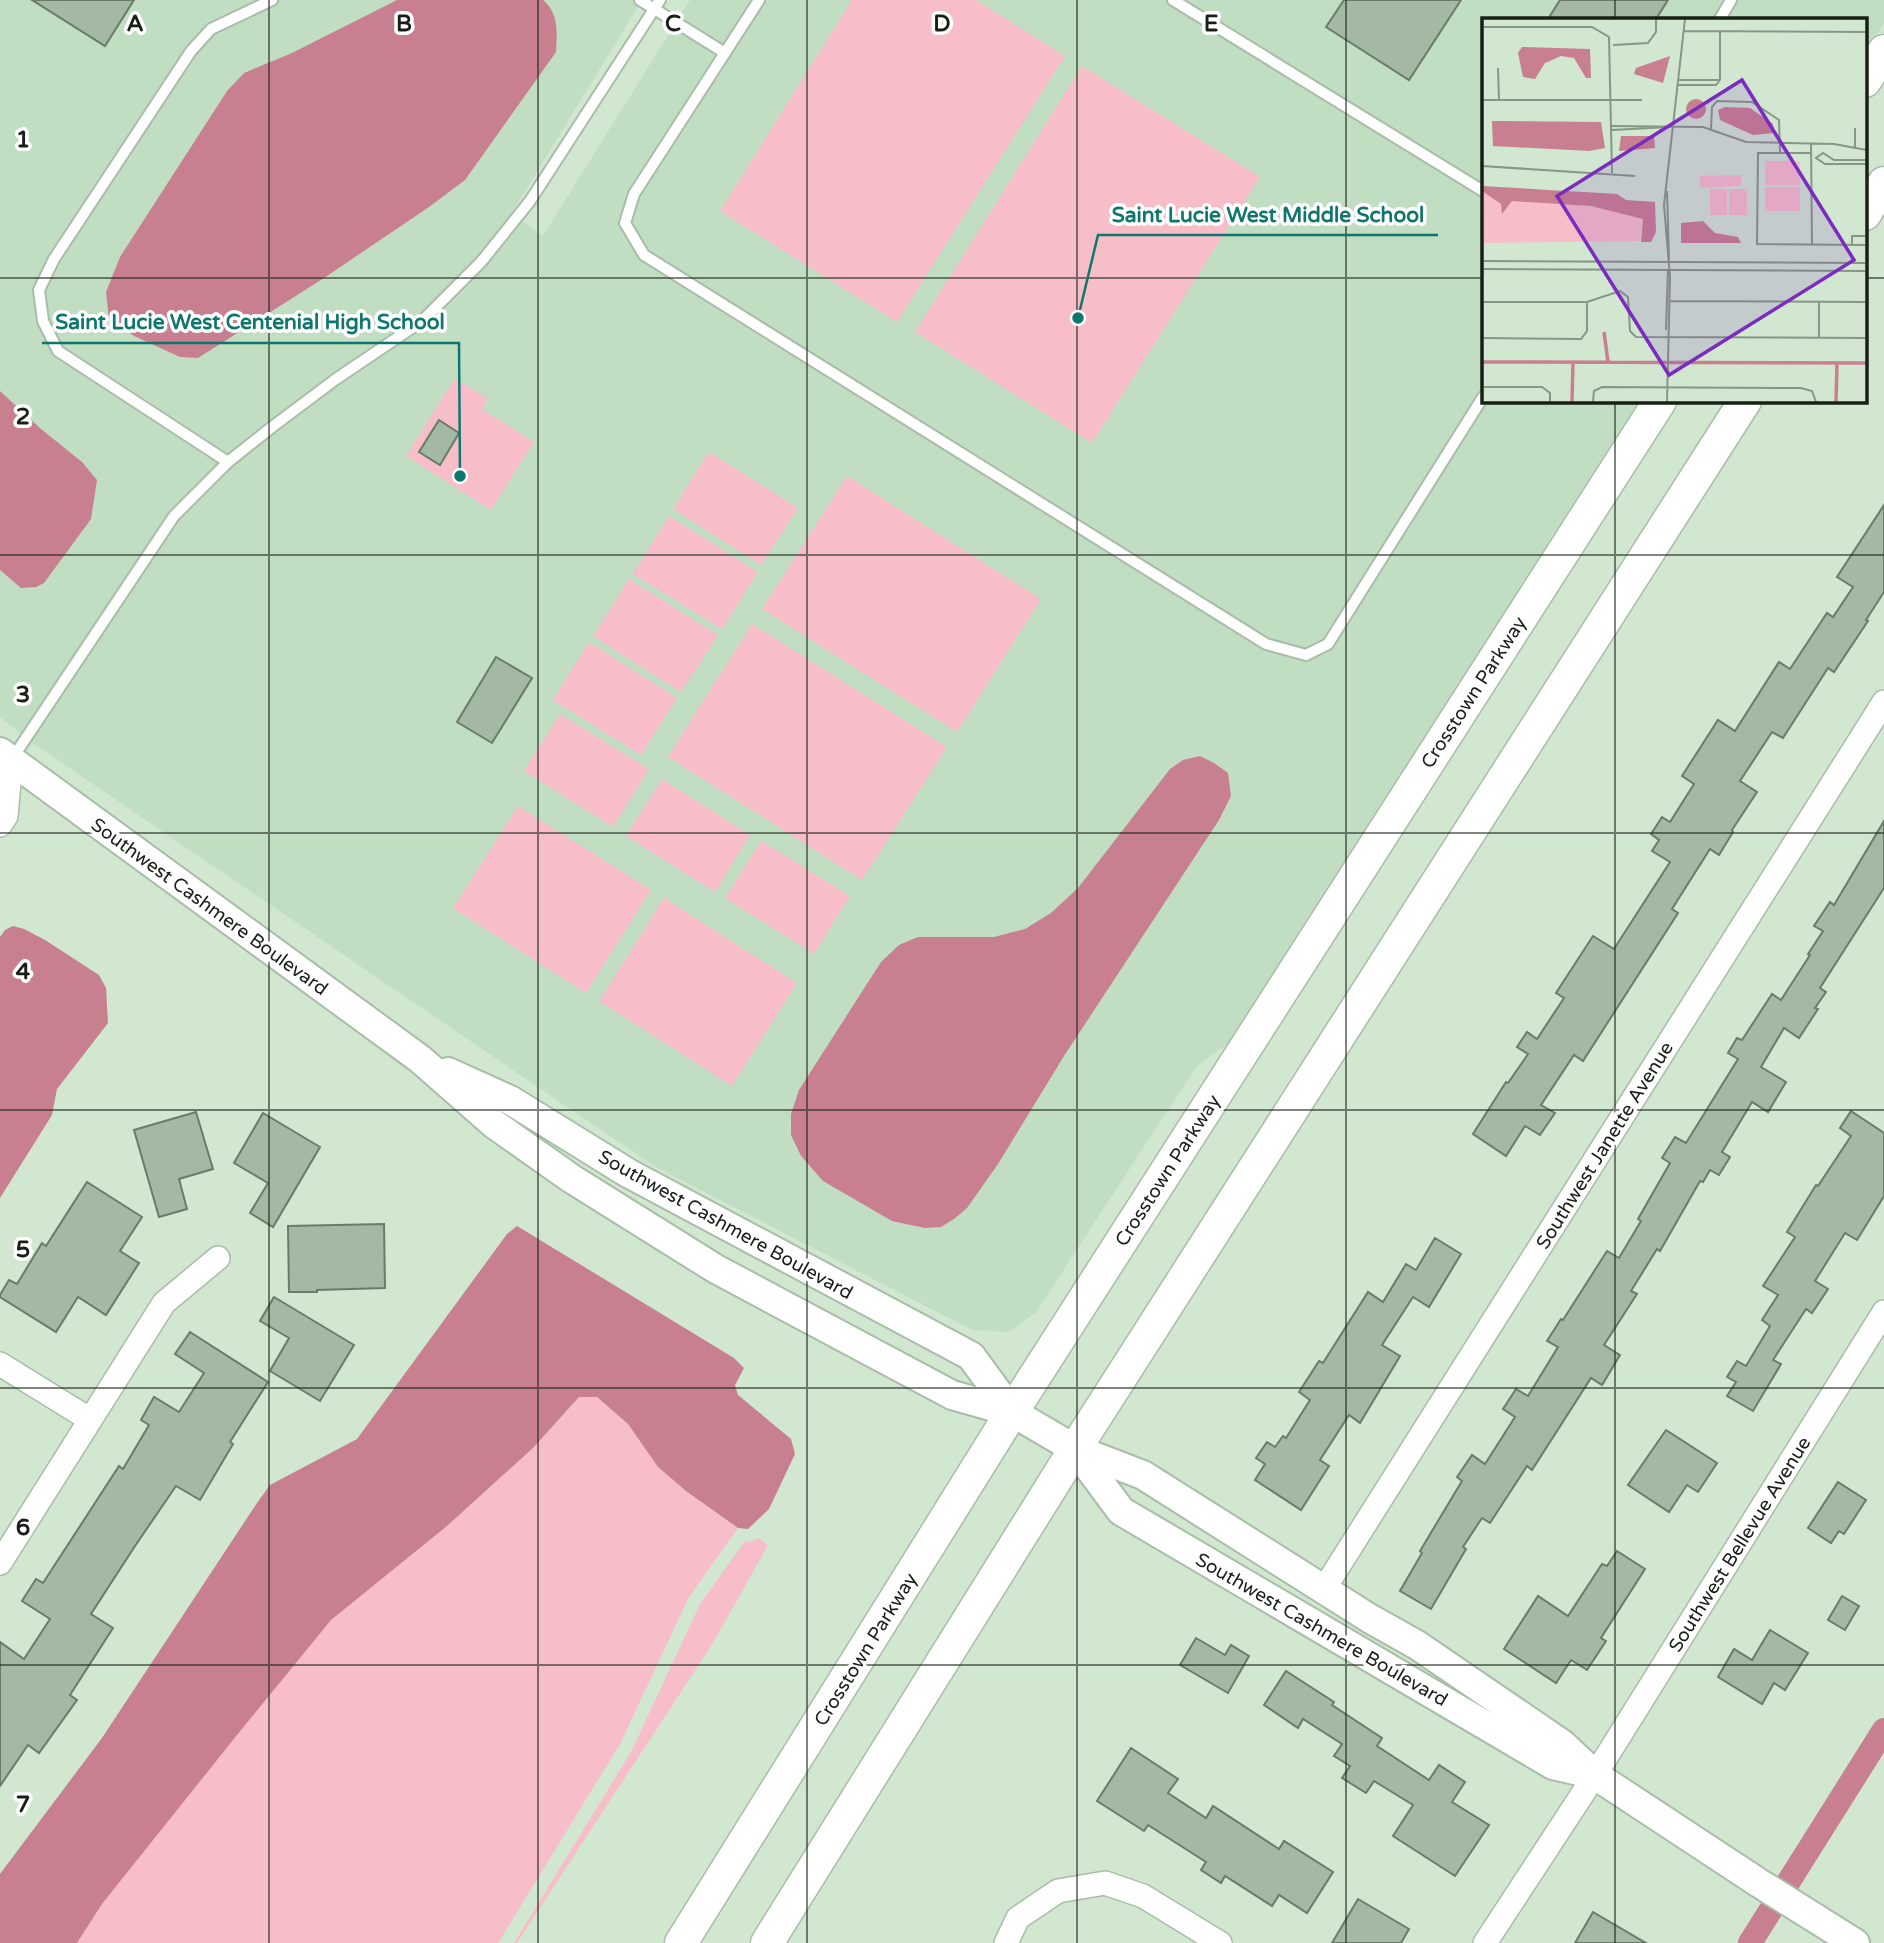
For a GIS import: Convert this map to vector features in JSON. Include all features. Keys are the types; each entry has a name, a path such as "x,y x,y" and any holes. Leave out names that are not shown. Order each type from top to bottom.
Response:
{"main road":[{"path":"1867,78 1884,51"},
{"path":"1867,211 1884,183"},
{"name":"Crosstown Parkway","path":"681,1943 1013,1412 1659,402"},
{"path":"767,1943 1075,1449 1744,402"}],"street":[{"name":"Southwest Janette Avenue","path":"1324,1589 1884,702"},
{"name":"Southwest Cashmere Boulevard","path":"4,762 420,1059 494,1124 572,1179 716,1269 952,1395 1013,1412 1075,1449 1143,1475 1369,1618 1417,1645 1562,1744 1595,1775 1855,1943"},
{"path":"0,825 6,816 4,762"},
{"name":"Southwest Cashmere Boulevard","path":"420,1059 510,1100 628,1173 971,1356 1013,1412"},
{"path":"0,1563 164,1303 218,1258"},
{"name":"Southwest Bellevue Avenue","path":"1485,1943 1595,1775 1884,1312"},
{"path":"0,1364 89,1419"},
{"name":"Southwest Cashmere Boulevard","path":"1075,1449 1121,1511 1553,1765 1595,1775"},
{"path":"1006,1943 1018,1918 1058,1891 1105,1882 1143,1896 1220,1943"}],"lane":[{"path":"228,462 58,351 43,321 39,290 54,259 191,51 211,29 272,0"},
{"path":"640,0 657,4 725,53"},
{"path":"759,0 634,194 625,223 644,255 1266,644 1306,655 1328,644 1482,399"},
{"path":"1173,0 1482,190"},
{"path":"1721,18 1731,0"},
{"path":"4,762 174,516 228,462 335,379 422,321 481,262 530,201 657,4"}],"shaded area":[{"path":"0,0 642,0 511,214 543,236 690,0 1884,0 1884,23 1867,50 1867,18 1482,18 1482,402 1642,402 1236,1037 1196,1067 1036,1312 1009,1332 972,1330 654,1166 31,742 0,717"},
{"path":"397,0 543,0 552,11 557,31 556,52 465,180 324,278 198,358 180,357 134,336 109,319 106,292 120,257 227,91 244,73 292,53"},
{"path":"852,0 976,0 1065,56 897,322 720,211"},
{"path":"1082,66 1260,177 1092,443 915,332"},
{"path":"455,378 488,399 482,409 534,442 491,510 406,456"},
{"path":"0,391 82,462 97,480 91,519 44,583 36,587 21,588 0,570"},
{"path":"709,452 798,508 761,565 673,509"},
{"path":"847,476 1041,599 957,732 762,609"},
{"path":"669,516 758,572 722,629 633,574"},
{"path":"629,579 718,635 681,692 593,636"},
{"path":"752,624 947,747 862,880 668,757"},
{"path":"589,642 677,698 641,755 553,700"},
{"path":"560,714 649,769 613,827 524,771"},
{"path":"1200,756 1228,773 1231,796 1219,820 967,1208 941,1227 925,1228 892,1221 823,1181 801,1156 791,1135 791,1114 799,1090 881,962 899,945 918,937 994,937 1025,929 1051,913 1078,888 1170,769 1183,760"},
{"path":"662,779 750,835 715,892 626,836"},
{"path":"518,806 651,890 586,993 453,908"},
{"path":"761,841 850,896 814,954 725,898"},
{"path":"664,898 797,983 732,1086 599,1001"},
{"path":"13,926 45,940 99,975 106,988 108,1023 57,1089 52,1115 0,1198 0,937 5,930"},
{"path":"517,1226 734,1358 744,1368 735,1385 738,1395 791,1439 795,1454 769,1509 748,1529 738,1528 686,1491 658,1467 628,1424 597,1397 579,1397 533,1448 447,1526 331,1620 102,1904 77,1943 0,1943 0,1874 102,1738 257,1503 270,1485 357,1439 507,1234"},
{"path":"579,1397 597,1397 628,1424 658,1467 686,1491 738,1528 689,1597 620,1744 498,1943 77,1943 102,1904 331,1620 447,1526 533,1448"},
{"path":"758,1538 768,1545 713,1643 517,1943 514,1943 631,1752 700,1604 745,1541 751,1542"}],"building":[{"path":"32,0 134,0 105,46"},
{"path":"1344,0 1461,0 1409,80 1326,27"},
{"path":"1560,0 1668,0 1657,18 1549,18"},
{"path":"439,420 459,433 440,465 419,452"},
{"path":"1884,505 1884,592 1866,620 1868,621 1834,672 1828,668 1783,738 1772,732 1740,781 1757,792 1719,855 1710,849 1672,909 1678,913 1583,1061 1574,1055 1541,1105 1555,1113 1540,1135 1525,1126 1506,1156 1473,1134 1506,1082 1508,1083 1528,1054 1517,1047 1527,1032 1537,1039 1564,998 1556,993 1593,936 1614,949 1670,862 1652,851 1659,840 1651,834 1662,817 1670,822 1694,784 1682,776 1718,720 1735,731 1779,662 1790,669 1827,613 1833,617 1853,587 1837,577"},
{"path":"496,657 532,678 492,743 457,722"},
{"path":"1884,821 1884,888 1820,988 1826,992 1799,1038 1784,1028 1761,1067 1786,1082 1768,1112 1752,1102 1722,1152 1730,1157 1719,1175 1710,1170 1703,1182 1700,1181 1660,1251 1657,1249 1631,1291 1637,1294 1604,1345 1620,1355 1602,1385 1591,1378 1532,1470 1527,1466 1490,1523 1482,1518 1463,1547 1466,1549 1431,1609 1400,1591 1422,1553 1420,1551 1462,1481 1457,1477 1472,1455 1485,1464 1515,1417 1503,1409 1516,1389 1528,1396 1558,1347 1547,1341 1607,1251 1619,1258 1670,1163 1662,1158 1675,1137 1686,1143 1738,1059 1728,1053 1737,1038 1742,1040 1772,994 1781,1000 1823,931 1814,926 1830,902 1834,905"},
{"path":"1851,1111 1884,1133 1884,1196 1857,1240 1845,1233 1815,1281 1828,1289 1812,1313 1806,1309 1773,1360 1781,1364 1753,1411 1727,1396 1736,1382 1727,1377 1737,1361 1746,1366 1770,1326 1762,1320 1778,1295 1763,1286 1795,1237 1787,1232 1851,1136 1840,1128"},
{"path":"196,1112 213,1169 179,1179 187,1209 159,1217 134,1130"},
{"path":"263,1113 320,1147 273,1227 250,1213 268,1183 234,1163"},
{"path":"87,1182 142,1217 120,1251 139,1263 106,1315 78,1297 56,1332 0,1295 9,1280 17,1284 42,1243 46,1246"},
{"path":"384,1224 385,1288 289,1292 288,1226"},
{"path":"1435,1238 1461,1254 1429,1307 1413,1297 1382,1345 1400,1356 1360,1423 1349,1415 1320,1460 1329,1466 1301,1510 1255,1480 1265,1464 1256,1458 1267,1442 1275,1447 1283,1436 1286,1438 1310,1400 1299,1392 1319,1361 1323,1363 1368,1292 1383,1302 1406,1264 1416,1270"},
{"path":"274,1297 354,1345 320,1401 270,1371 289,1338 260,1321"},
{"path":"190,1332 268,1382 230,1442 233,1444 200,1500 176,1486 135,1546 91,1614 113,1628 70,1695 77,1700 39,1753 28,1745 0,1786 0,1642 24,1659 50,1619 22,1601 36,1579 43,1583 119,1466 123,1469 149,1425 141,1420 154,1397 179,1412 204,1373 175,1354"},
{"path":"1666,1430 1717,1463 1698,1492 1687,1485 1669,1512 1628,1485"},
{"path":"1838,1482 1866,1500 1844,1534 1839,1531 1831,1543 1808,1528"},
{"path":"1617,1551 1645,1569 1601,1638 1606,1641 1587,1670 1571,1660 1556,1683 1504,1649 1538,1596 1568,1616 1602,1564 1607,1566"},
{"path":"1842,1596 1859,1606 1845,1630 1828,1620"},
{"path":"1770,1630 1808,1653 1785,1690 1774,1683 1762,1704 1718,1677 1734,1649 1752,1660"},
{"path":"1196,1638 1225,1655 1231,1645 1249,1656 1228,1693 1180,1665"},
{"path":"1286,1671 1382,1738 1377,1746 1429,1780 1439,1765 1465,1782 1452,1802 1489,1825 1455,1876 1393,1836 1413,1805 1374,1781 1366,1793 1342,1778 1350,1766 1334,1756 1342,1744 1303,1719 1298,1728 1264,1705"},
{"path":"1131,1748 1178,1779 1168,1793 1206,1818 1213,1806 1279,1849 1284,1841 1333,1872 1307,1913 1279,1895 1272,1906 1225,1876 1221,1883 1201,1870 1206,1862 1148,1825 1144,1831 1097,1801"},
{"path":"1358,1899 1409,1929 1401,1943 1332,1943"},
{"path":"1593,1912 1646,1943 1575,1943"}],"waterway":[{"path":"1750,1943 1884,1730"}],"place":[{"name":"Saint Lucie West Middle School","path":"1078,318"},
{"name":"Saint Lucie West Centenial High School","path":"460,476"}]}
